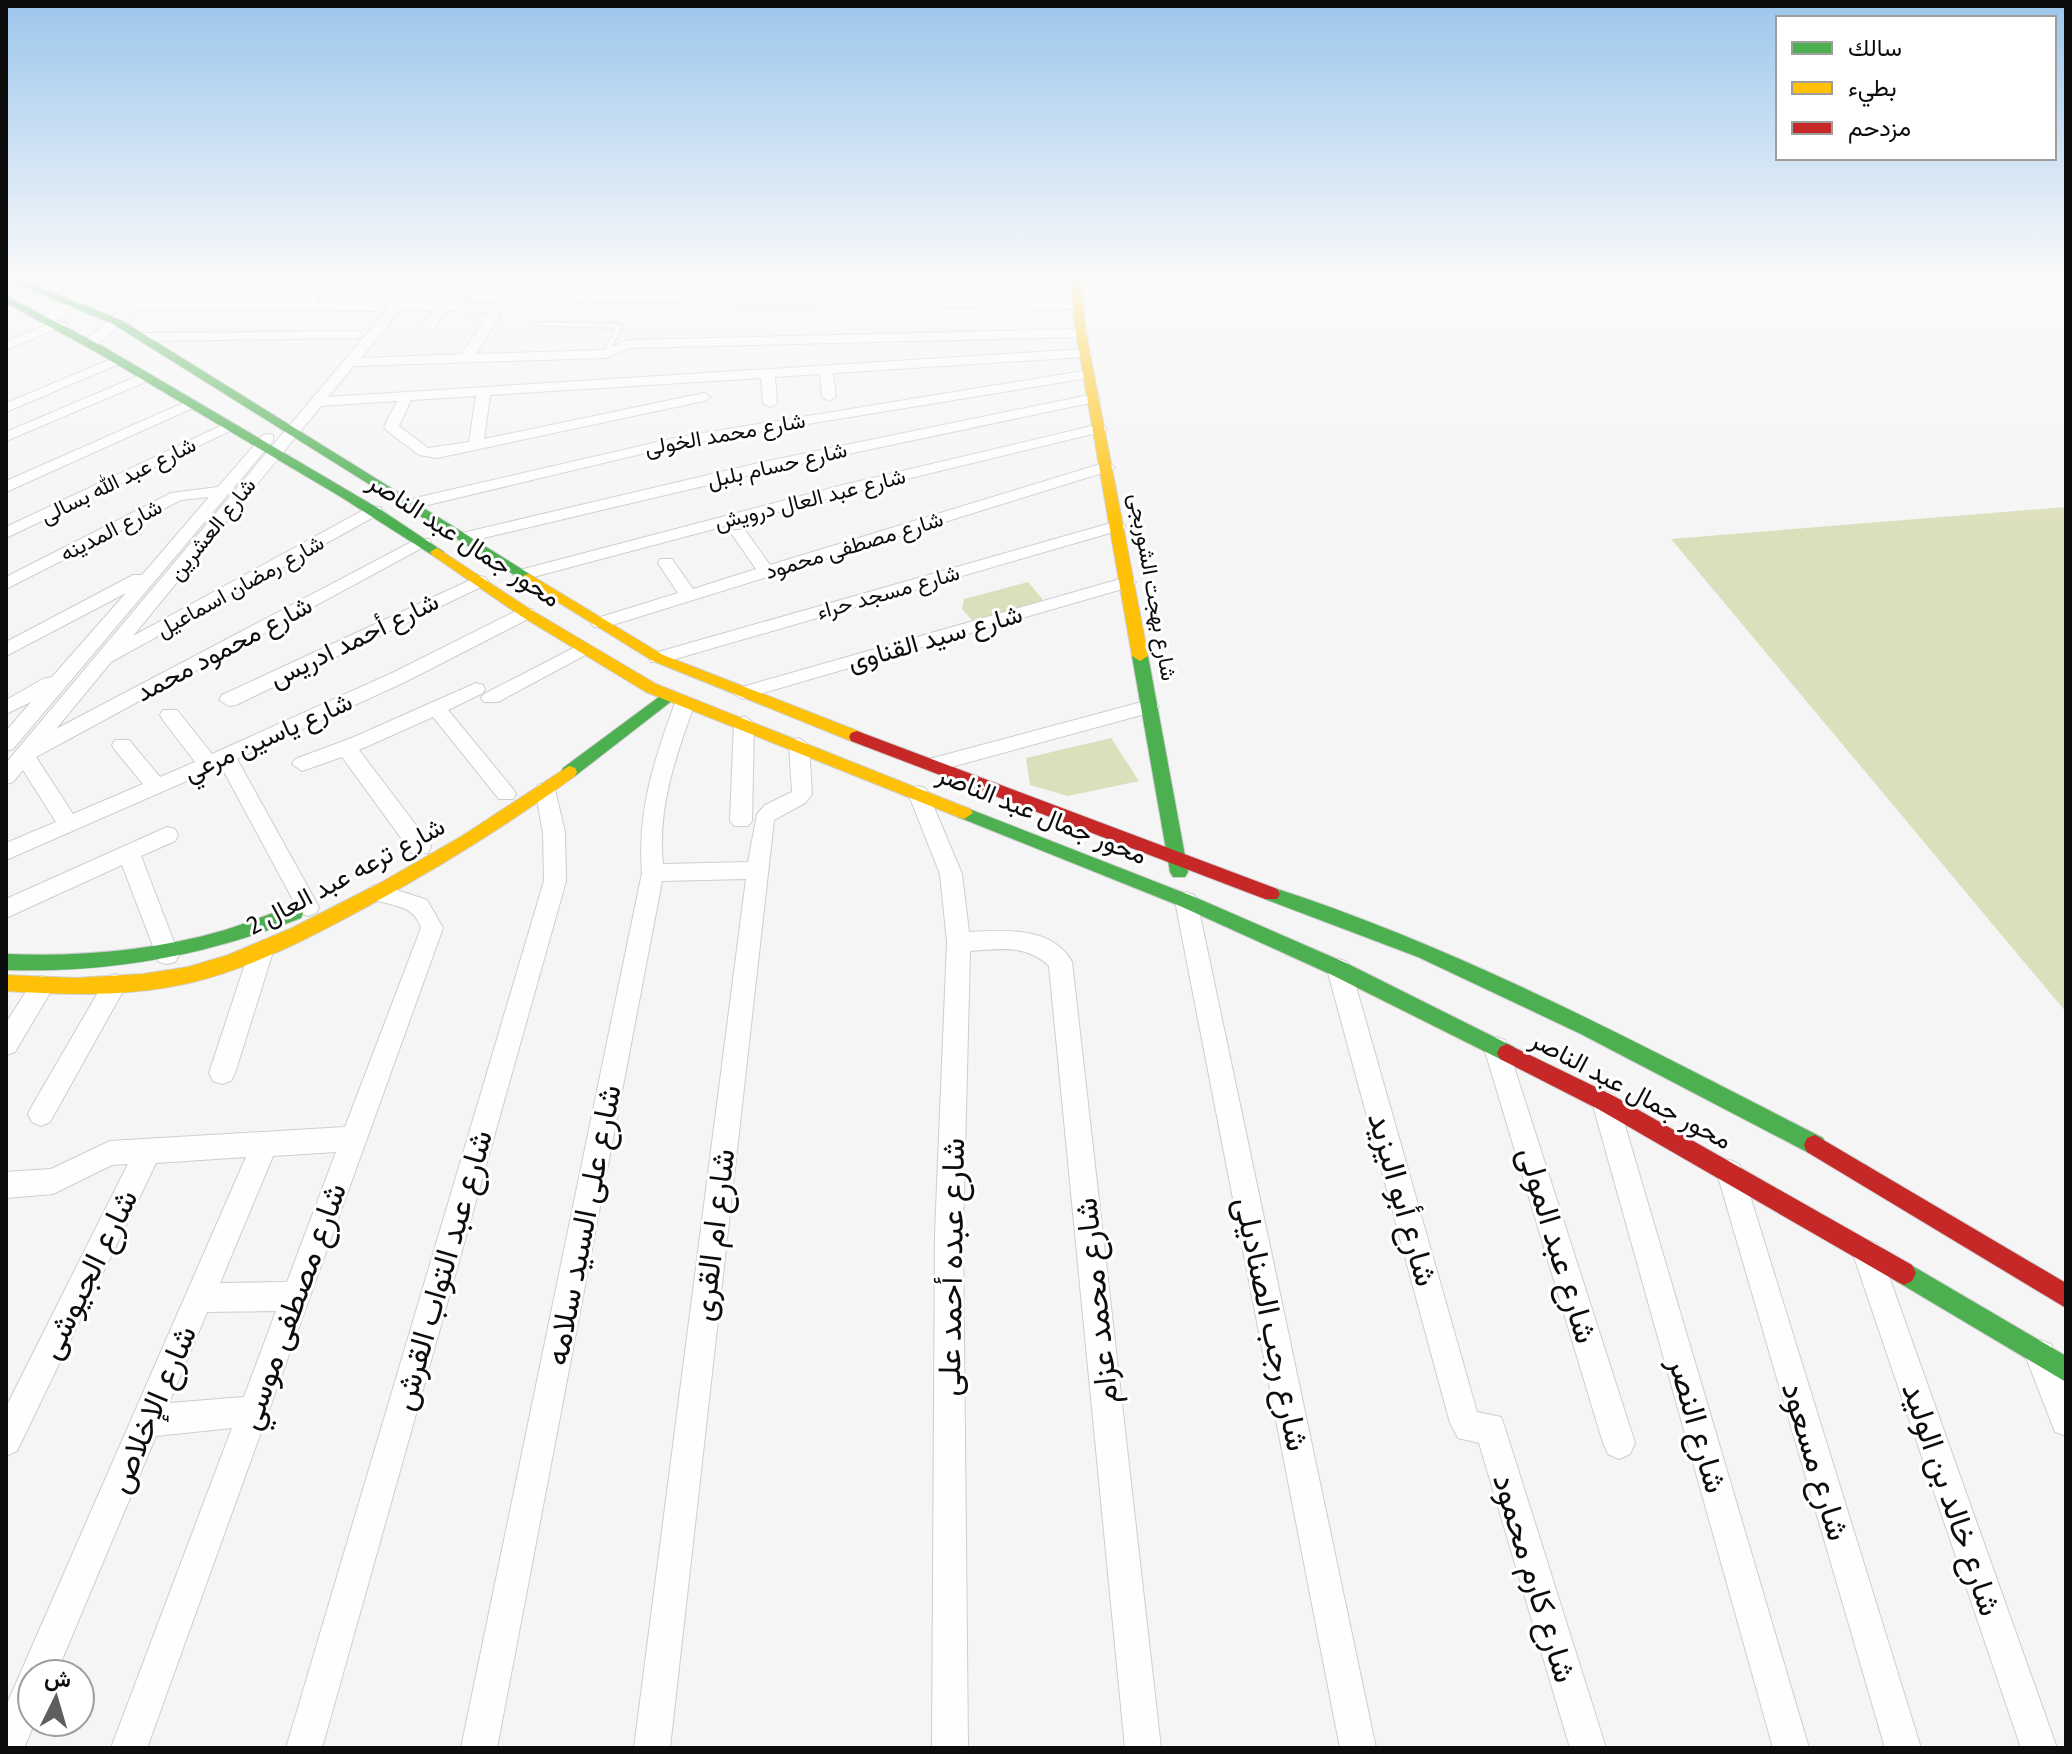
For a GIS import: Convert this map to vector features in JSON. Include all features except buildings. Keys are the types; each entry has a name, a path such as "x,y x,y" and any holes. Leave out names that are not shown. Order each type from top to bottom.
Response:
{"street":[{"path":"6,408 114,363"},
{"name":"محور جمال عبد الناصر","path":"125,363 190,404 375,510 526,613 583,649 667,695 1186,901 1339,969 1605,1102 1865,1250 2053,1362"},
{"name":"محور جمال عبد الناصر","path":"183,363 658,658 742,693 1425,952 1602,1035 1789,1129 2066,1296"},
{"name":"شارع العشرين","path":"287,429 336,363"},
{"name":"شارع العشرين","path":"6,777 15,749 63,676 220,491 318,402 351,363"},
{"path":"318,402 935,363"},
{"name":"شارع بهجت الشوربجى","path":"1087,363 1174,855 1186,901"},
{"path":"826,370 829,397"},
{"path":"768,373 770,403"},
{"name":"شارع محمد الخولى","path":"411,504 679,441 1089,374"},
{"path":"6,437 145,377"},
{"path":"406,397 391,427 424,452 437,453 705,402 702,378"},
{"path":"476,445 484,391"},
{"name":"شارع حسام بلبل","path":"462,538 763,467 1094,398"},
{"path":"6,487 190,404"},
{"name":"شارع عبد الله بسالى","path":"6,533 229,426"},
{"name":"شارع عبد العال درويش","path":"522,575 849,488 1100,428"},
{"name":"شارع العشرين","path":"15,749 104,659 268,448"},
{"name":"شارع مصطفى محمود","path":"600,623 1107,467"},
{"name":"شارع المدينه","path":"6,584 177,496 220,491"},
{"name":"شارع رمضان اسماعيل","path":"104,659 375,510"},
{"name":"شارع مسجد حراء","path":"658,658 1118,526"},
{"path":"739,533 766,572"},
{"name":"شارع محمود محمد","path":"15,749 423,543"},
{"path":"666,563 689,596"},
{"path":"10,643 150,572"},
{"name":"شارع أحمد ادريس","path":"229,700 479,581"},
{"name":"شارع سيد القناوى","path":"742,693 1127,582"},
{"name":"شارع ياسين مرعي","path":"6,852 438,660 526,613"},
{"path":"302,764 436,708 483,693 583,649"},
{"path":"6,708 63,676"},
{"name":"شارع ترعه عبد العال 2","path":"6,983 42,986 155,981 211,969 261,952 380,882 480,834 599,752 667,695"},
{"name":"شارع ترعه عبد العال 2","path":"469,817 566,754 667,695"},
{"name":"شارع على السيد سلامه","path":"479,1748 653,873 649,846 667,695"},
{"path":"933,765 1149,706"},
{"path":"436,708 506,794"},
{"path":"170,715 217,760 316,903"},
{"path":"741,821 744,723"},
{"path":"122,745 157,787"},
{"name":"شارع ام القرى","path":"652,1748 757,870 766,814 773,808 796,801 802,794 799,745"},
{"path":"346,748 426,843"},
{"path":"15,749 68,824"},
{"name":"شارع عبد التواب القرش","path":"304,1748 555,881 554,832 545,790"},
{"name":"شارع عبده أحمد على","path":"918,793 951,874 959,942 949,1233 950,1748"},
{"path":"6,909 167,835"},
{"name":"شارع ترعه عبد العال 2","path":"380,882 426,843"},
{"path":"129,853 167,955"},
{"path":"653,873 757,870"},
{"name":"شارع مصطفى موسي","path":"129,1748 432,928 429,913 380,882"},
{"name":"شارع رجب الصناديلى","path":"1186,901 1358,1748"},
{"name":"شارع ترعه عبد العال 2","path":"6,962 95,963 167,955 222,943 316,903"},
{"name":"شارع محمد عزام","path":"959,942 1028,940 1040,944 1060,962 1143,1748"},
{"path":"222,1073 261,952"},
{"name":"شارع أبو اليزيد","path":"1339,969 1461,1408 1469,1427"},
{"path":"41,1114 115,984"},
{"path":"6,1044 42,986"},
{"name":"شارع عبد المولى","path":"1496,1048 1619,1443"},
{"name":"شارع النصر","path":"1605,1102 1791,1748"},
{"path":"6,1185 53,1181 110,1153 354,1139"},
{"name":"شارع الإخلاص","path":"45,1658 265,1144"},
{"name":"شارع الجيوشى","path":"6,1440 149,1150"},
{"name":"شارع مسعود","path":"1730,1173 1903,1748"},
{"name":"شارع خالد بن الوليد","path":"1865,1250 2039,1748"},
{"path":"199,1298 296,1296"},
{"path":"2053,1362 2066,1421"},
{"path":"146,1421 254,1411"},
{"name":"شارع كارم محمود","path":"1469,1427 1490,1428 1588,1748"},
{"path":"6,1748 16,1725"}],"green space":[{"path":"2066,507 2066,1012 1671,539"},
{"path":"1028,582 1043,600 977,626 962,609 964,599"},
{"path":"1111,738 1139,781 1068,796 1030,785 1026,758"}],"traffic: fast":[{"path":"123,363 346,494 437,552"},
{"path":"183,363 529,578"},
{"path":"1140,656 1179,872"},
{"path":"569,772 667,696"},
{"path":"964,813 1186,901 1339,969 1507,1053"},
{"path":"1271,894 1425,952 1588,1028 1815,1145"},
{"path":"6,962 80,962 153,954 224,938 294,913"},
{"path":"1904,1273 2066,1370"}],"traffic: slow":[{"path":"1086,363 1140,656"},
{"path":"437,552 526,613 651,688 964,813"},
{"path":"529,578 658,658 857,737"},
{"path":"6,983 75,986 143,982 188,975 256,953 299,934 415,872 569,772"}],"traffic: jam":[{"path":"857,737 1271,894"},
{"path":"1507,1053 1605,1102 1904,1273"},
{"path":"1815,1145 2066,1296"}]}
